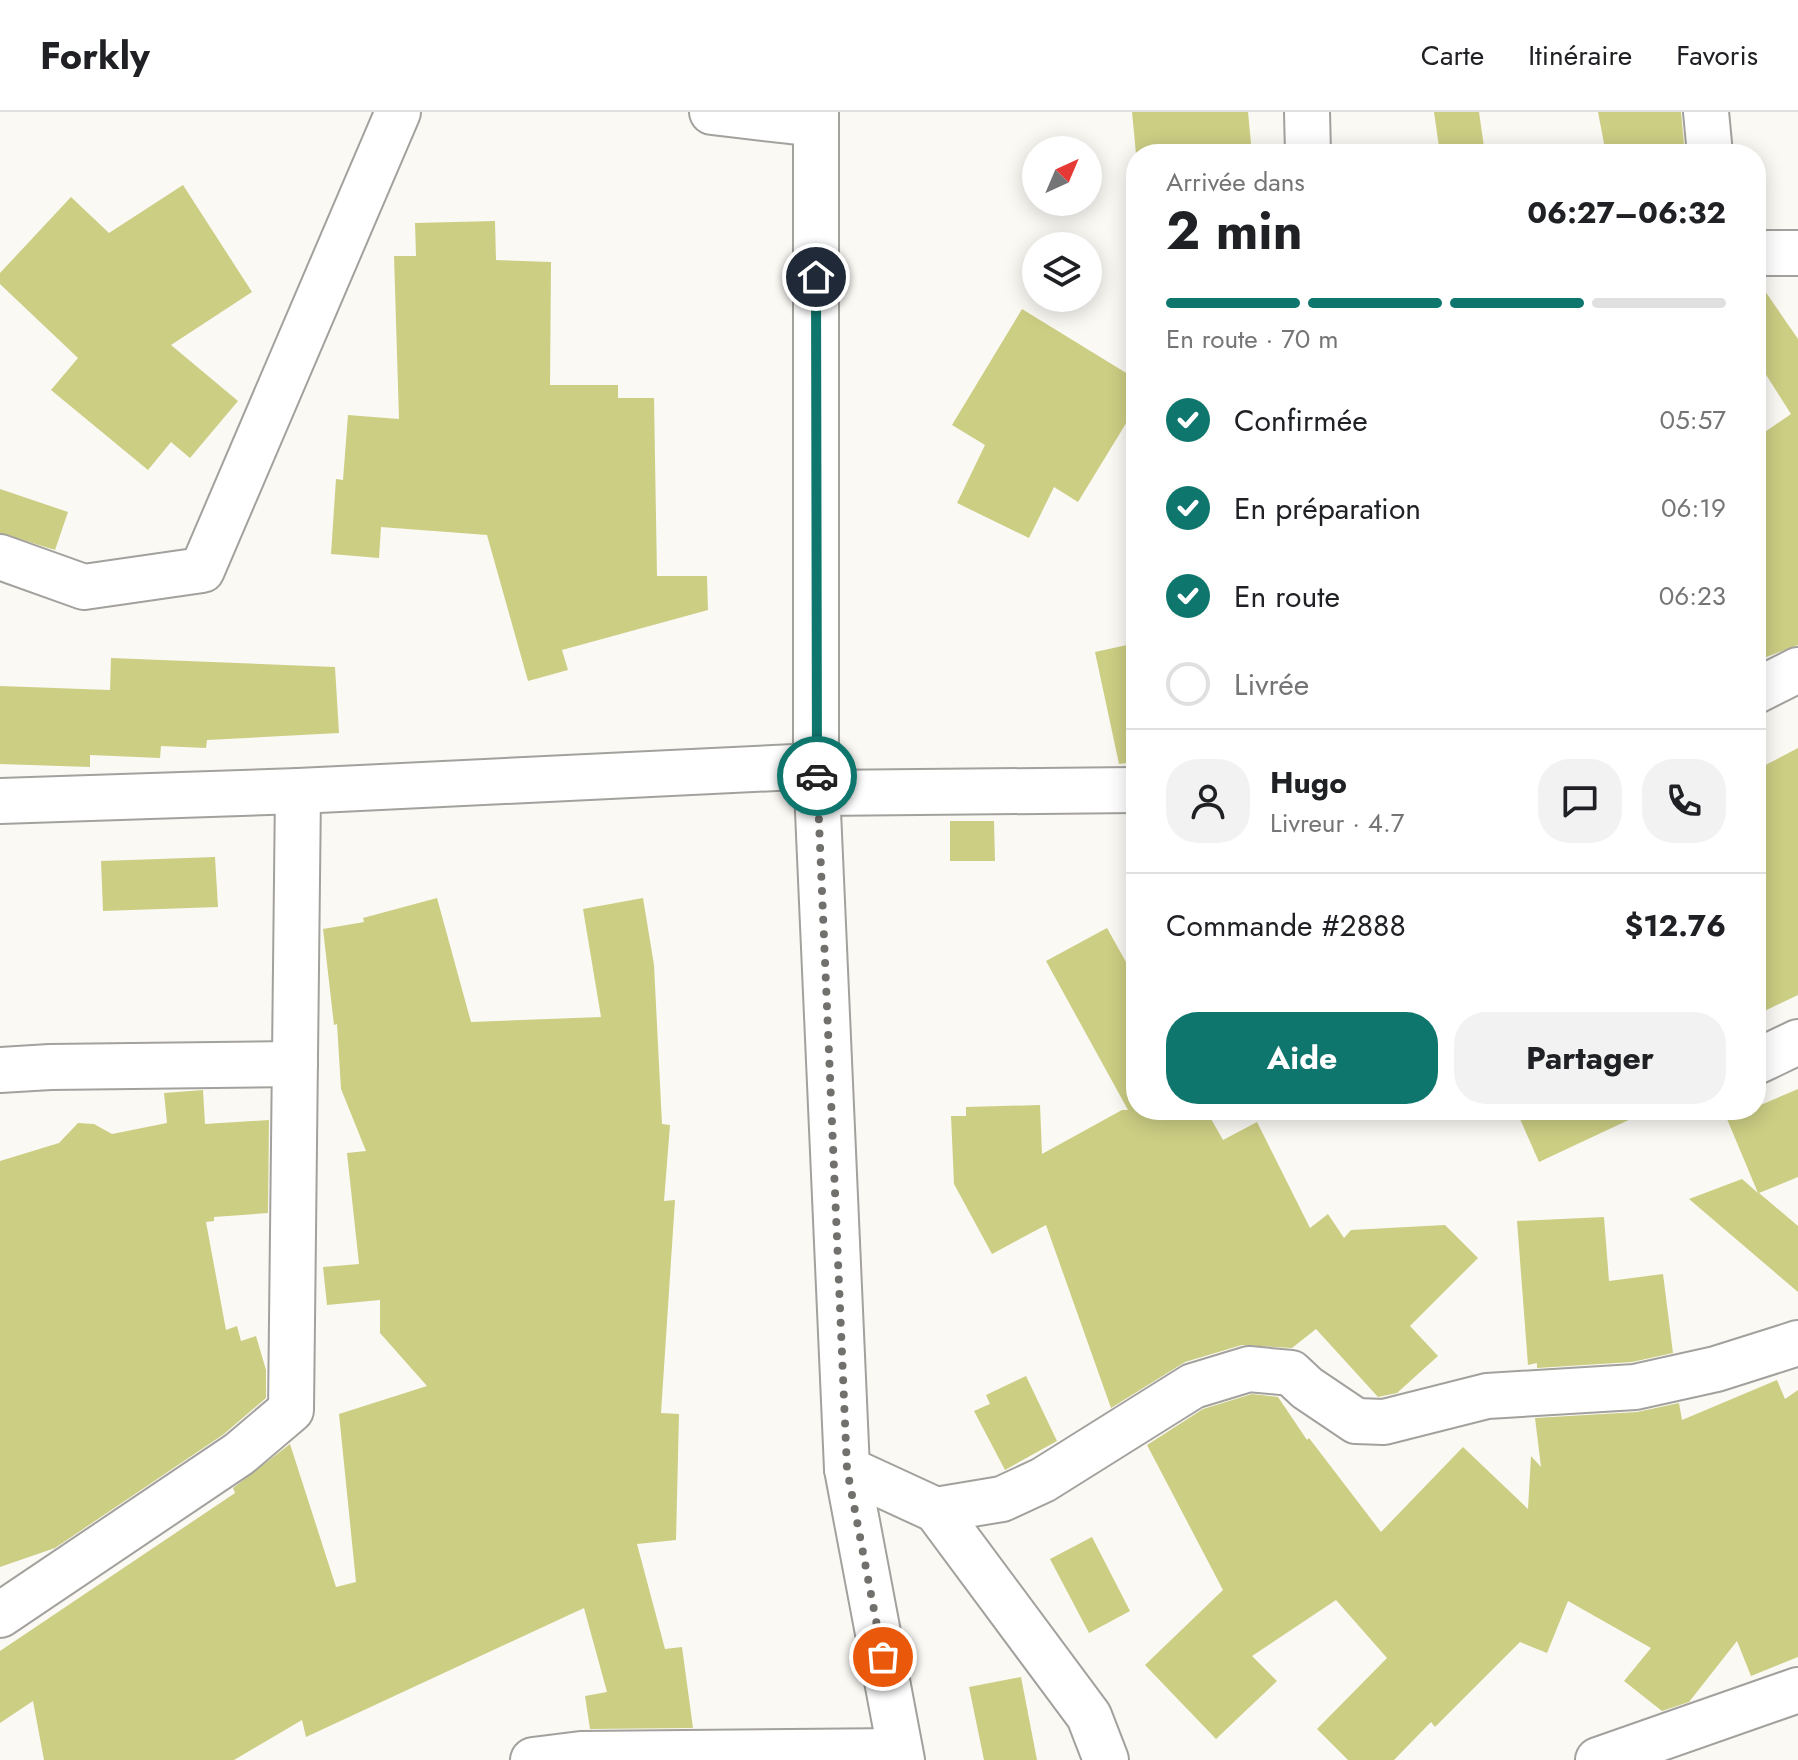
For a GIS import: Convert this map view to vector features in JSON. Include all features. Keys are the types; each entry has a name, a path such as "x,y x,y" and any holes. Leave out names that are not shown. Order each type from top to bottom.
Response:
{"street":[{"path":"0,557 84,587 202,570 398,112"},
{"path":"533,1760 581,1754 901,1756 847,1469 818,779 816,118 712,112"},
{"path":"1307,112 1308,144"},
{"path":"1706,112 1709,144"},
{"path":"1766,253 1798,253"},
{"path":"1766,686 1798,670"},
{"path":"0,801 818,779 1126,790"},
{"path":"0,1615 239,1454 291,1410 298,791"},
{"path":"1766,1057 1798,1042"},
{"path":"0,1070 295,1064"},
{"path":"936,1510 1002,1499 1043,1480 1193,1386 1249,1369 1291,1373 1356,1421 1384,1422 1487,1396 1635,1387 1716,1369 1798,1343"},
{"path":"847,1469 936,1510 1089,1716 1106,1760"},
{"path":"1598,1760 1798,1690"}],"building":[{"path":"1132,112 1248,112 1251,144 1135,144"},
{"path":"1434,112 1479,112 1484,144 1439,144"},
{"path":"1598,112 1681,112 1684,144 1604,144"},
{"path":"183,185 252,292 171,345 238,401 190,458 171,442 148,470 51,390 78,358 0,284 0,273 71,197 109,233"},
{"path":"495,221 496,260 551,262 550,385 618,385 618,398 654,398 657,576 707,576 708,610 562,650 568,670 528,681 487,535 381,527 379,558 331,554 336,479 343,480 348,415 399,419 394,256 416,256 415,223"},
{"path":"1766,293 1798,339 1798,645 1766,657 1766,431 1791,414 1766,375"},
{"path":"1022,309 1022,312 1027,312 1126,373 1126,423 1078,502 1054,487 1029,538 957,503 985,445 952,425"},
{"path":"0,489 68,512 55,550 0,533"},
{"path":"1126,645 1126,763 1119,764 1095,652"},
{"path":"111,658 335,667 339,733 207,740 206,748 161,746 160,758 90,755 90,767 0,764 0,686 110,690"},
{"path":"1798,748 1798,995 1766,1010 1766,765"},
{"path":"950,821 994,821 995,861 950,861"},
{"path":"215,857 218,907 103,911 101,861"},
{"path":"437,898 471,1022 601,1017 583,909 643,898 654,965 662,1124 670,1125 664,1201 675,1200 661,1413 679,1414 676,1540 637,1544 665,1649 682,1647 693,1728 590,1729 585,1696 607,1692 584,1608 306,1737 302,1720 234,1760 44,1760 33,1701 0,1723 0,1651 235,1493 233,1488 290,1444 336,1587 356,1582 339,1414 427,1386 380,1333 380,1300 327,1305 323,1267 359,1264 347,1153 366,1151 341,1089 337,1024 334,1025 323,929 364,922 363,918"},
{"path":"1107,928 1126,962 1126,1106 1046,961"},
{"path":"1798,1089 1798,1177 1759,1193 1798,1226 1798,1292 1689,1199 1742,1179 1758,1193 1727,1120 1766,1120 1766,1103"},
{"path":"203,1090 205,1124 269,1120 268,1213 214,1217 214,1221 206,1222 226,1330 237,1326 241,1341 256,1336 266,1370 266,1398 224,1434 55,1548 0,1567 0,1161 59,1143 78,1123 94,1124 112,1134 167,1123 164,1093"},
{"path":"1040,1105 1042,1154 1126,1110 1126,1120 1212,1120 1223,1140 1257,1122 1310,1228 1328,1214 1344,1238 1351,1230 1445,1225 1478,1258 1410,1326 1438,1356 1397,1393 1378,1397 1316,1329 1292,1348 1242,1345 1185,1362 1111,1408 1046,1225 992,1254 954,1184 951,1116 966,1116 966,1107"},
{"path":"1520,1120 1629,1120 1539,1162"},
{"path":"1604,1217 1609,1281 1663,1274 1673,1353 1632,1362 1537,1368 1537,1363 1528,1365 1517,1221"},
{"path":"1026,1376 1057,1441 1005,1470 974,1411 990,1404 986,1395"},
{"path":"1777,1380 1785,1399 1798,1390 1798,1657 1751,1676 1737,1641 1689,1702 1662,1711 1624,1681 1651,1648 1568,1601 1547,1653 1520,1642 1435,1727 1431,1722 1394,1760 1348,1760 1317,1729 1387,1658 1336,1600 1252,1656 1277,1681 1216,1739 1145,1665 1223,1590 1147,1445 1203,1409 1252,1394 1278,1397 1307,1440 1309,1438 1381,1532 1463,1447 1528,1509 1531,1456 1541,1467 1535,1418 1637,1412 1679,1403 1682,1420"},
{"path":"1092,1537 1130,1611 1089,1633 1050,1559"},
{"path":"1021,1677 1037,1760 984,1760 969,1687"}],"way so far":[{"path":"817,776 847,1469 883,1657"}],"route":[{"path":"816,277 817,776"}]}
